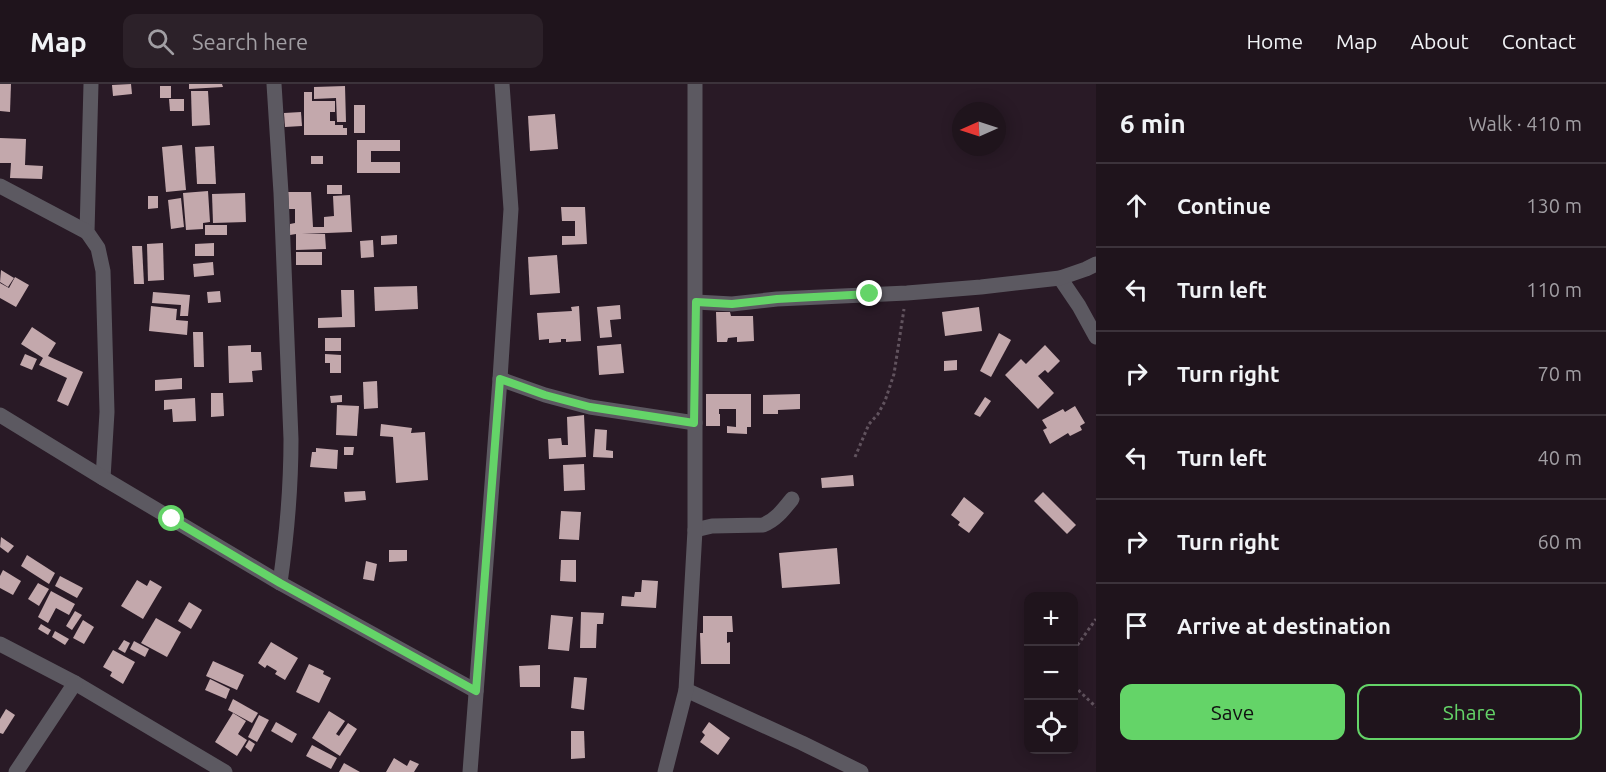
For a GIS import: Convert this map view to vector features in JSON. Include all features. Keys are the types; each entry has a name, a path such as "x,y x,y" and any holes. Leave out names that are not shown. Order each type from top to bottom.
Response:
{"street":[{"path":"87,232 91,84"},
{"path":"274,84 282,205 291,439 288,520 280,583"},
{"path":"470,772 511,209 502,84"},
{"path":"665,772 686,690 695,530 695,84"},
{"path":"0,186 87,232 98,248 103,271 107,412 103,478"},
{"path":"696,302 732,304 777,299 981,287 1060,278 1086,270 1096,264"},
{"path":"1060,278 1096,337"},
{"path":"500,379 545,395 590,407 694,423"},
{"path":"0,415 280,583 476,691"},
{"path":"695,530 712,526 763,525 777,517 792,499"},
{"path":"0,644 75,683 225,772"},
{"path":"16,772 75,683"},
{"path":"686,690 861,772"}],"path":[{"path":"855,457 869,424 885,401 894,374 898,337 907,293"},
{"path":"1077,646 1096,619"},
{"path":"1078,690 1096,707"}],"building":[{"path":"0,84 11,84 10,112 0,111"},
{"path":"131,84 132,94 113,96 112,85"},
{"path":"189,84 222,84 223,87 189,89"},
{"path":"160,86 171,86 171,98 160,98"},
{"path":"345,86 346,122 337,122 336,98 314,99 314,87"},
{"path":"191,91 208,91 210,125 192,126"},
{"path":"304,92 312,92 312,101 335,101 335,112 330,112 330,121 335,121 335,125 343,125 343,128 347,128 347,135 304,135"},
{"path":"169,99 184,99 184,111 170,111"},
{"path":"354,105 365,105 365,133 354,133"},
{"path":"301,112 302,126 285,127 284,113"},
{"path":"555,114 558,149 530,151 528,116"},
{"path":"0,138 26,139 25,165 43,166 42,179 10,178 11,163 0,163"},
{"path":"357,140 400,140 400,151 371,151 371,162 400,162 400,173 357,173"},
{"path":"182,145 186,190 166,192 162,147"},
{"path":"214,146 216,184 197,184 195,147"},
{"path":"311,156 323,156 323,164 311,164"},
{"path":"327,185 342,185 342,194 327,194"},
{"path":"208,191 210,222 203,223 203,229 186,230 183,193"},
{"path":"288,192 311,192 313,227 324,227 324,217 334,216 333,196 350,195 352,232 302,234 325,234 326,249 296,250 296,234 290,235 290,224 295,223 295,209 289,209"},
{"path":"245,193 246,222 213,223 212,194"},
{"path":"148,196 158,196 158,208 148,209"},
{"path":"181,198 184,227 171,229 168,200"},
{"path":"561,207 585,207 587,244 562,245 562,236 575,236 575,221 562,221"},
{"path":"205,225 227,225 227,235 205,235"},
{"path":"397,235 397,244 381,245 381,236"},
{"path":"373,240 374,257 361,258 360,241"},
{"path":"163,243 164,280 148,281 147,244"},
{"path":"214,243 214,256 195,256 195,244"},
{"path":"132,246 142,246 144,284 134,284"},
{"path":"296,252 322,252 322,265 296,265"},
{"path":"557,255 560,293 530,295 528,257"},
{"path":"213,262 214,275 194,277 193,264"},
{"path":"1,270 14,278 8,287 0,282"},
{"path":"15,277 29,285 16,307 0,298 0,283 9,288"},
{"path":"417,286 418,309 375,311 374,287"},
{"path":"341,290 354,290 355,327 318,328 318,318 342,317"},
{"path":"220,291 221,302 208,303 207,292"},
{"path":"153,292 190,295 188,316 180,316 181,305 152,303"},
{"path":"620,305 621,319 610,320 612,337 600,338 597,307"},
{"path":"151,306 177,309 176,320 188,321 187,335 149,331"},
{"path":"579,306 581,341 566,342 566,339 561,339 561,342 549,343 549,339 539,340 537,313 572,311 571,307"},
{"path":"979,307 982,331 945,336 942,312"},
{"path":"716,312 730,312 731,316 753,316 754,341 737,342 737,337 728,338 727,342 717,342"},
{"path":"32,327 56,343 48,356 83,372 68,406 57,401 67,378 39,365 43,358 21,344"},
{"path":"193,332 203,332 204,367 194,367"},
{"path":"999,333 1011,340 991,377 980,371"},
{"path":"325,338 341,338 341,351 325,351"},
{"path":"621,344 624,373 599,375 597,346"},
{"path":"251,345 251,352 261,352 262,370 252,371 253,382 229,383 228,346"},
{"path":"1045,345 1060,361 1048,373 1045,370 1038,376 1054,393 1038,409 1005,375 1021,359 1026,364"},
{"path":"25,354 37,359 32,370 20,365"},
{"path":"325,354 341,355 341,373 330,373 330,363 325,363"},
{"path":"957,360 957,370 944,371 944,361"},
{"path":"182,378 182,389 155,391 155,380"},
{"path":"377,381 378,408 364,409 363,382"},
{"path":"211,393 223,393 224,416 211,417"},
{"path":"706,394 751,394 751,427 747,427 747,434 727,433 727,426 736,427 736,409 719,409 720,426 706,426"},
{"path":"800,394 800,409 778,410 778,414 763,414 763,395"},
{"path":"342,395 342,402 331,403 330,396"},
{"path":"985,397 991,401 980,417 974,414"},
{"path":"195,398 196,421 173,422 172,409 164,410 164,400"},
{"path":"337,405 359,406 357,436 336,435"},
{"path":"1075,406 1085,423 1080,426 1082,430 1070,436 1068,433 1050,444 1043,430 1047,428 1042,420 1063,409 1065,412"},
{"path":"584,415 586,457 549,459 548,439 561,438 562,445 568,445 567,417"},
{"path":"381,424 412,428 411,433 425,432 428,480 396,483 393,437 380,436"},
{"path":"595,429 607,430 606,450 613,451 613,458 593,457"},
{"path":"344,447 354,447 353,455 344,455"},
{"path":"316,448 338,450 337,469 310,467 312,452 316,452"},
{"path":"584,464 585,490 564,491 563,465"},
{"path":"853,475 854,486 822,488 821,478"},
{"path":"365,491 366,500 345,502 344,492"},
{"path":"1043,492 1076,525 1067,534 1034,501"},
{"path":"964,497 984,513 969,533 958,525 960,522 951,515"},
{"path":"561,511 581,512 579,540 559,539"},
{"path":"1,537 14,546 8,553 0,547"},
{"path":"837,548 840,584 782,588 779,553"},
{"path":"389,550 407,550 407,561 389,562"},
{"path":"27,555 55,573 49,584 21,566"},
{"path":"561,560 576,560 576,582 560,581"},
{"path":"366,561 377,564 374,581 363,579"},
{"path":"3,570 21,581 13,595 0,588 0,576"},
{"path":"60,576 83,588 77,598 55,586"},
{"path":"137,580 147,586 150,580 162,587 143,619 121,606"},
{"path":"642,580 658,581 656,608 621,606 622,596 634,597 635,592 641,592"},
{"path":"38,583 49,589 39,606 28,599"},
{"path":"51,591 75,604 69,615 56,608 48,623 38,617"},
{"path":"189,602 202,610 191,629 178,621"},
{"path":"75,611 82,615 72,630 66,626"},
{"path":"581,612 604,613 603,624 597,624 596,648 580,648"},
{"path":"551,615 573,617 569,651 548,649"},
{"path":"703,616 732,616 733,632 727,632 727,643 730,642 730,664 701,664 700,633 703,633"},
{"path":"156,618 181,632 167,657 141,643"},
{"path":"83,620 94,627 84,644 73,638"},
{"path":"41,624 51,630 48,635 38,629"},
{"path":"55,631 69,639 65,645 52,637"},
{"path":"124,640 130,643 125,653 118,649"},
{"path":"134,641 149,649 145,657 130,649"},
{"path":"271,642 298,658 285,680 275,674 277,671 267,665 265,668 258,663"},
{"path":"113,650 135,662 123,684 110,676 112,672 103,667"},
{"path":"213,661 244,675 237,690 206,676"},
{"path":"309,664 324,671 323,674 331,678 319,703 296,692"},
{"path":"540,665 540,687 520,687 519,666"},
{"path":"574,677 587,678 584,710 571,708"},
{"path":"210,679 230,689 226,699 205,690"},
{"path":"233,699 258,713 252,723 228,710"},
{"path":"6,709 15,715 3,734 0,733 0,719"},
{"path":"329,711 345,721 336,734 339,736 348,723 357,729 340,756 312,738"},
{"path":"233,713 246,721 238,734 247,740 237,756 215,742"},
{"path":"259,715 269,720 257,742 248,737"},
{"path":"276,722 297,734 292,743 271,731"},
{"path":"709,722 730,738 718,755 700,742 705,735 702,732"},
{"path":"571,731 584,731 585,758 571,759"},
{"path":"249,740 255,744 251,752 245,747"},
{"path":"312,745 337,758 331,769 306,756"},
{"path":"394,758 407,766 410,760 419,764 414,772 386,772"},
{"path":"344,763 360,772 339,772"}],"route":[{"path":"172,519 280,583 476,691 500,379 545,395 590,407 694,423 696,302 732,304 870,294"}]}
